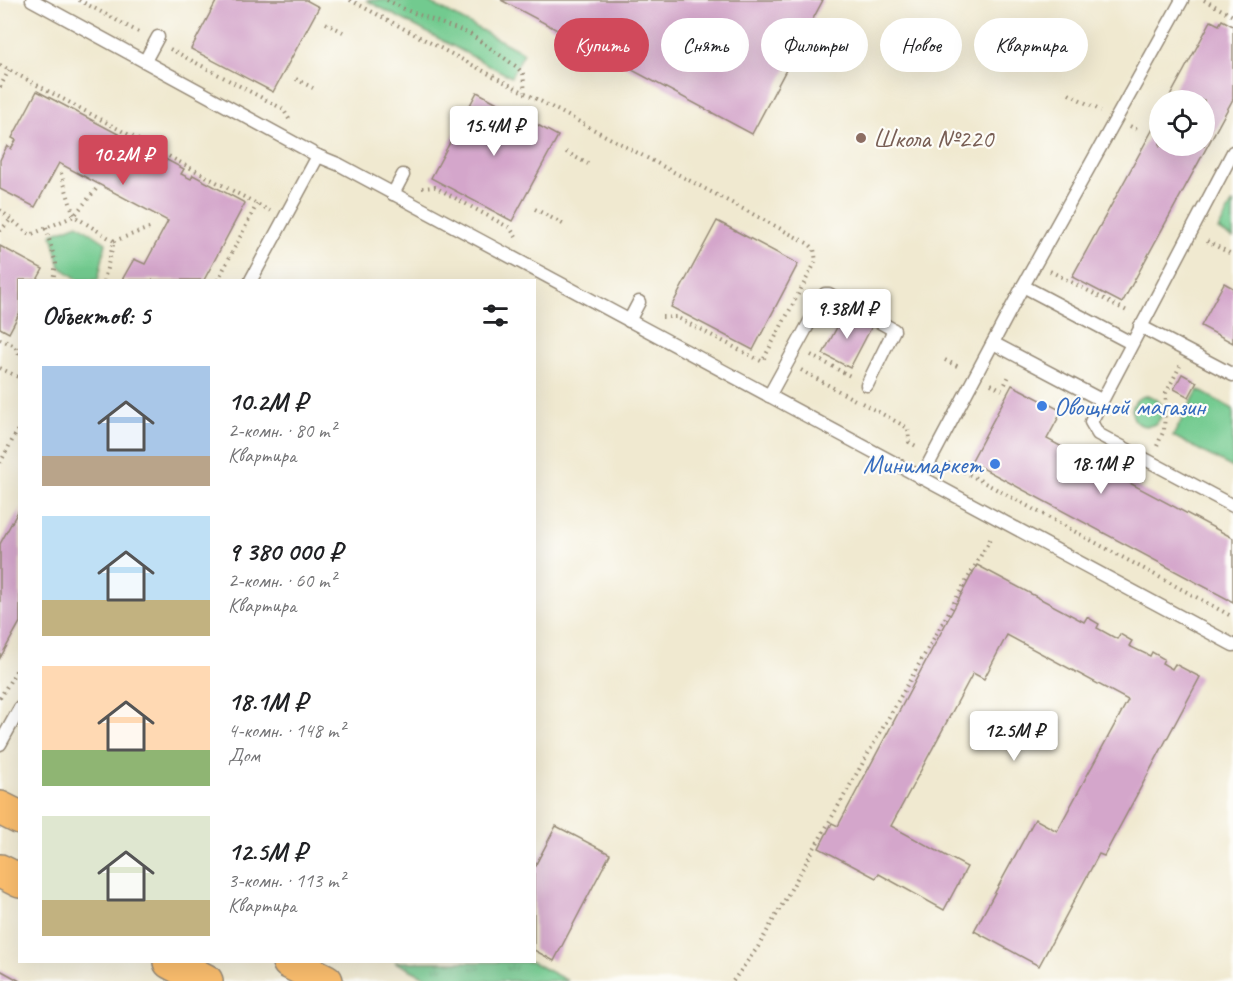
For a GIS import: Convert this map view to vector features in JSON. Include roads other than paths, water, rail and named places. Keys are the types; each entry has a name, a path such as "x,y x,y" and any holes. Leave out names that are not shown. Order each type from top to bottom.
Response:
{"highway":[{"path":"0,808 18,817"},
{"path":"0,871 18,880"},
{"path":"172,963 206,981"},
{"path":"291,963 326,981"}],"lane":[{"path":"32,0 318,156 393,194 1233,645"},
{"path":"921,477 1023,286 1182,0"},
{"path":"145,61 157,39"},
{"path":"1233,152 1092,416 1093,429 1098,434 1233,506"},
{"path":"252,279 318,156"},
{"path":"393,194 403,175"},
{"path":"1023,286 1131,343"},
{"path":"769,396 825,294 892,327 894,333 867,385"},
{"path":"629,321 639,302"},
{"path":"1142,323 1233,375"},
{"path":"993,342 1101,400"},
{"path":"0,744 18,712"},
{"path":"0,716 12,722"}],"place":[{"name":"Школа №220","path":"861,138"},
{"name":"Овощной магазин","path":"1042,406"},
{"name":"Минимаркет","path":"995,464"}]}
